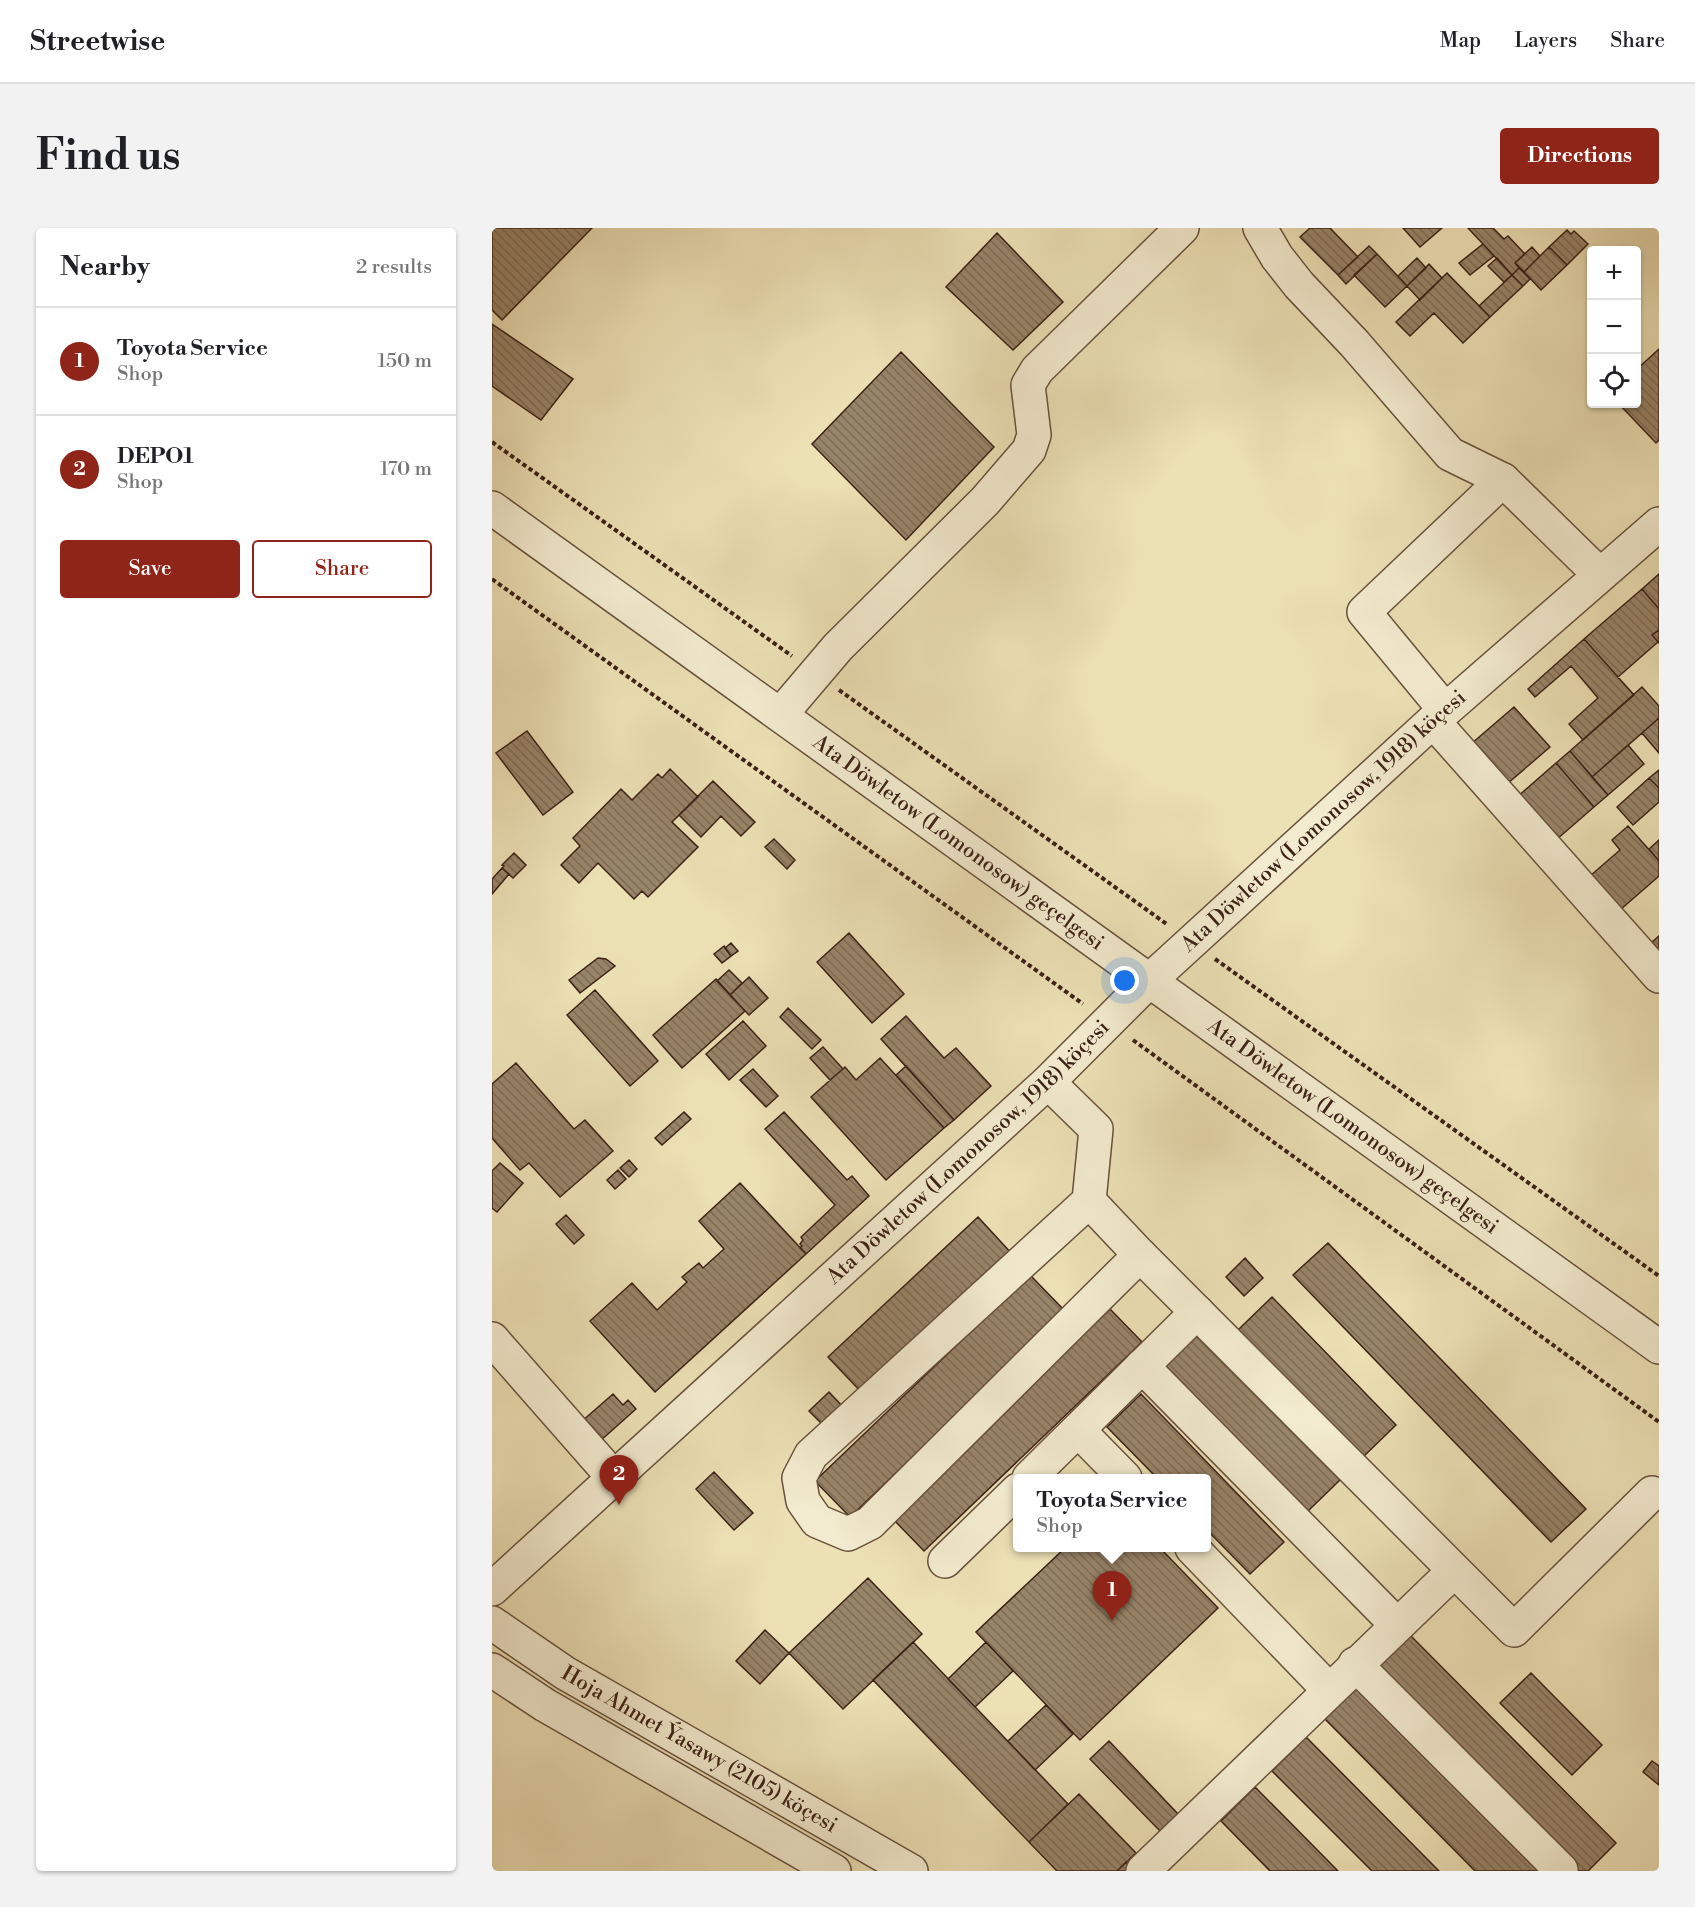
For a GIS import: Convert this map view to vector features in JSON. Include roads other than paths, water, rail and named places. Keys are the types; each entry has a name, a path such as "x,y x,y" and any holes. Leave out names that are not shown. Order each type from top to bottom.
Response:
{"street":[{"path":"781,714 838,647 985,501 1029,450 1034,435 1028,385 1037,370 1182,228"},
{"path":"1260,228 1277,257 1299,285 1354,343 1450,454 1503,480 1600,575"},
{"path":"1503,480 1364,612 1439,715 1659,976"},
{"name":"Ata Döwletow (Lomonosow) geçelgesi","path":"492,508 1659,1347"},
{"name":"Ata Döwletow (Lomonosow, 1918) köçesi","path":"492,1590 1048,1083 1149,981 1439,715 1659,524"},
{"path":"1048,1083 1096,1129 1089,1201 811,1455 800,1478 804,1501 817,1521 848,1534 870,1523 1140,1255"},
{"path":"1089,1201 1514,1630 1652,1493"},
{"path":"1034,1474 1197,1312"},
{"path":"492,1339 615,1479"},
{"path":"1143,1366 1396,1624"},
{"path":"1078,1430 1120,1474"},
{"path":"945,1561 1013,1494"},
{"path":"1196,1552 1329,1690"},
{"path":"1143,1871 1396,1624 1454,1571"},
{"name":"Hoja Ahmet Ýasawy (2105) köçesi","path":"492,1623 565,1673 911,1871"},
{"path":"1355,1664 1561,1870"},
{"name":"Hoja Ahmet Ýasawy (2105) köçesi","path":"492,1670 545,1705 834,1871"}],"place":[{"name":"DEPO1","path":"619,1505"},
{"name":"Toyota Service","path":"1112,1621"}]}
